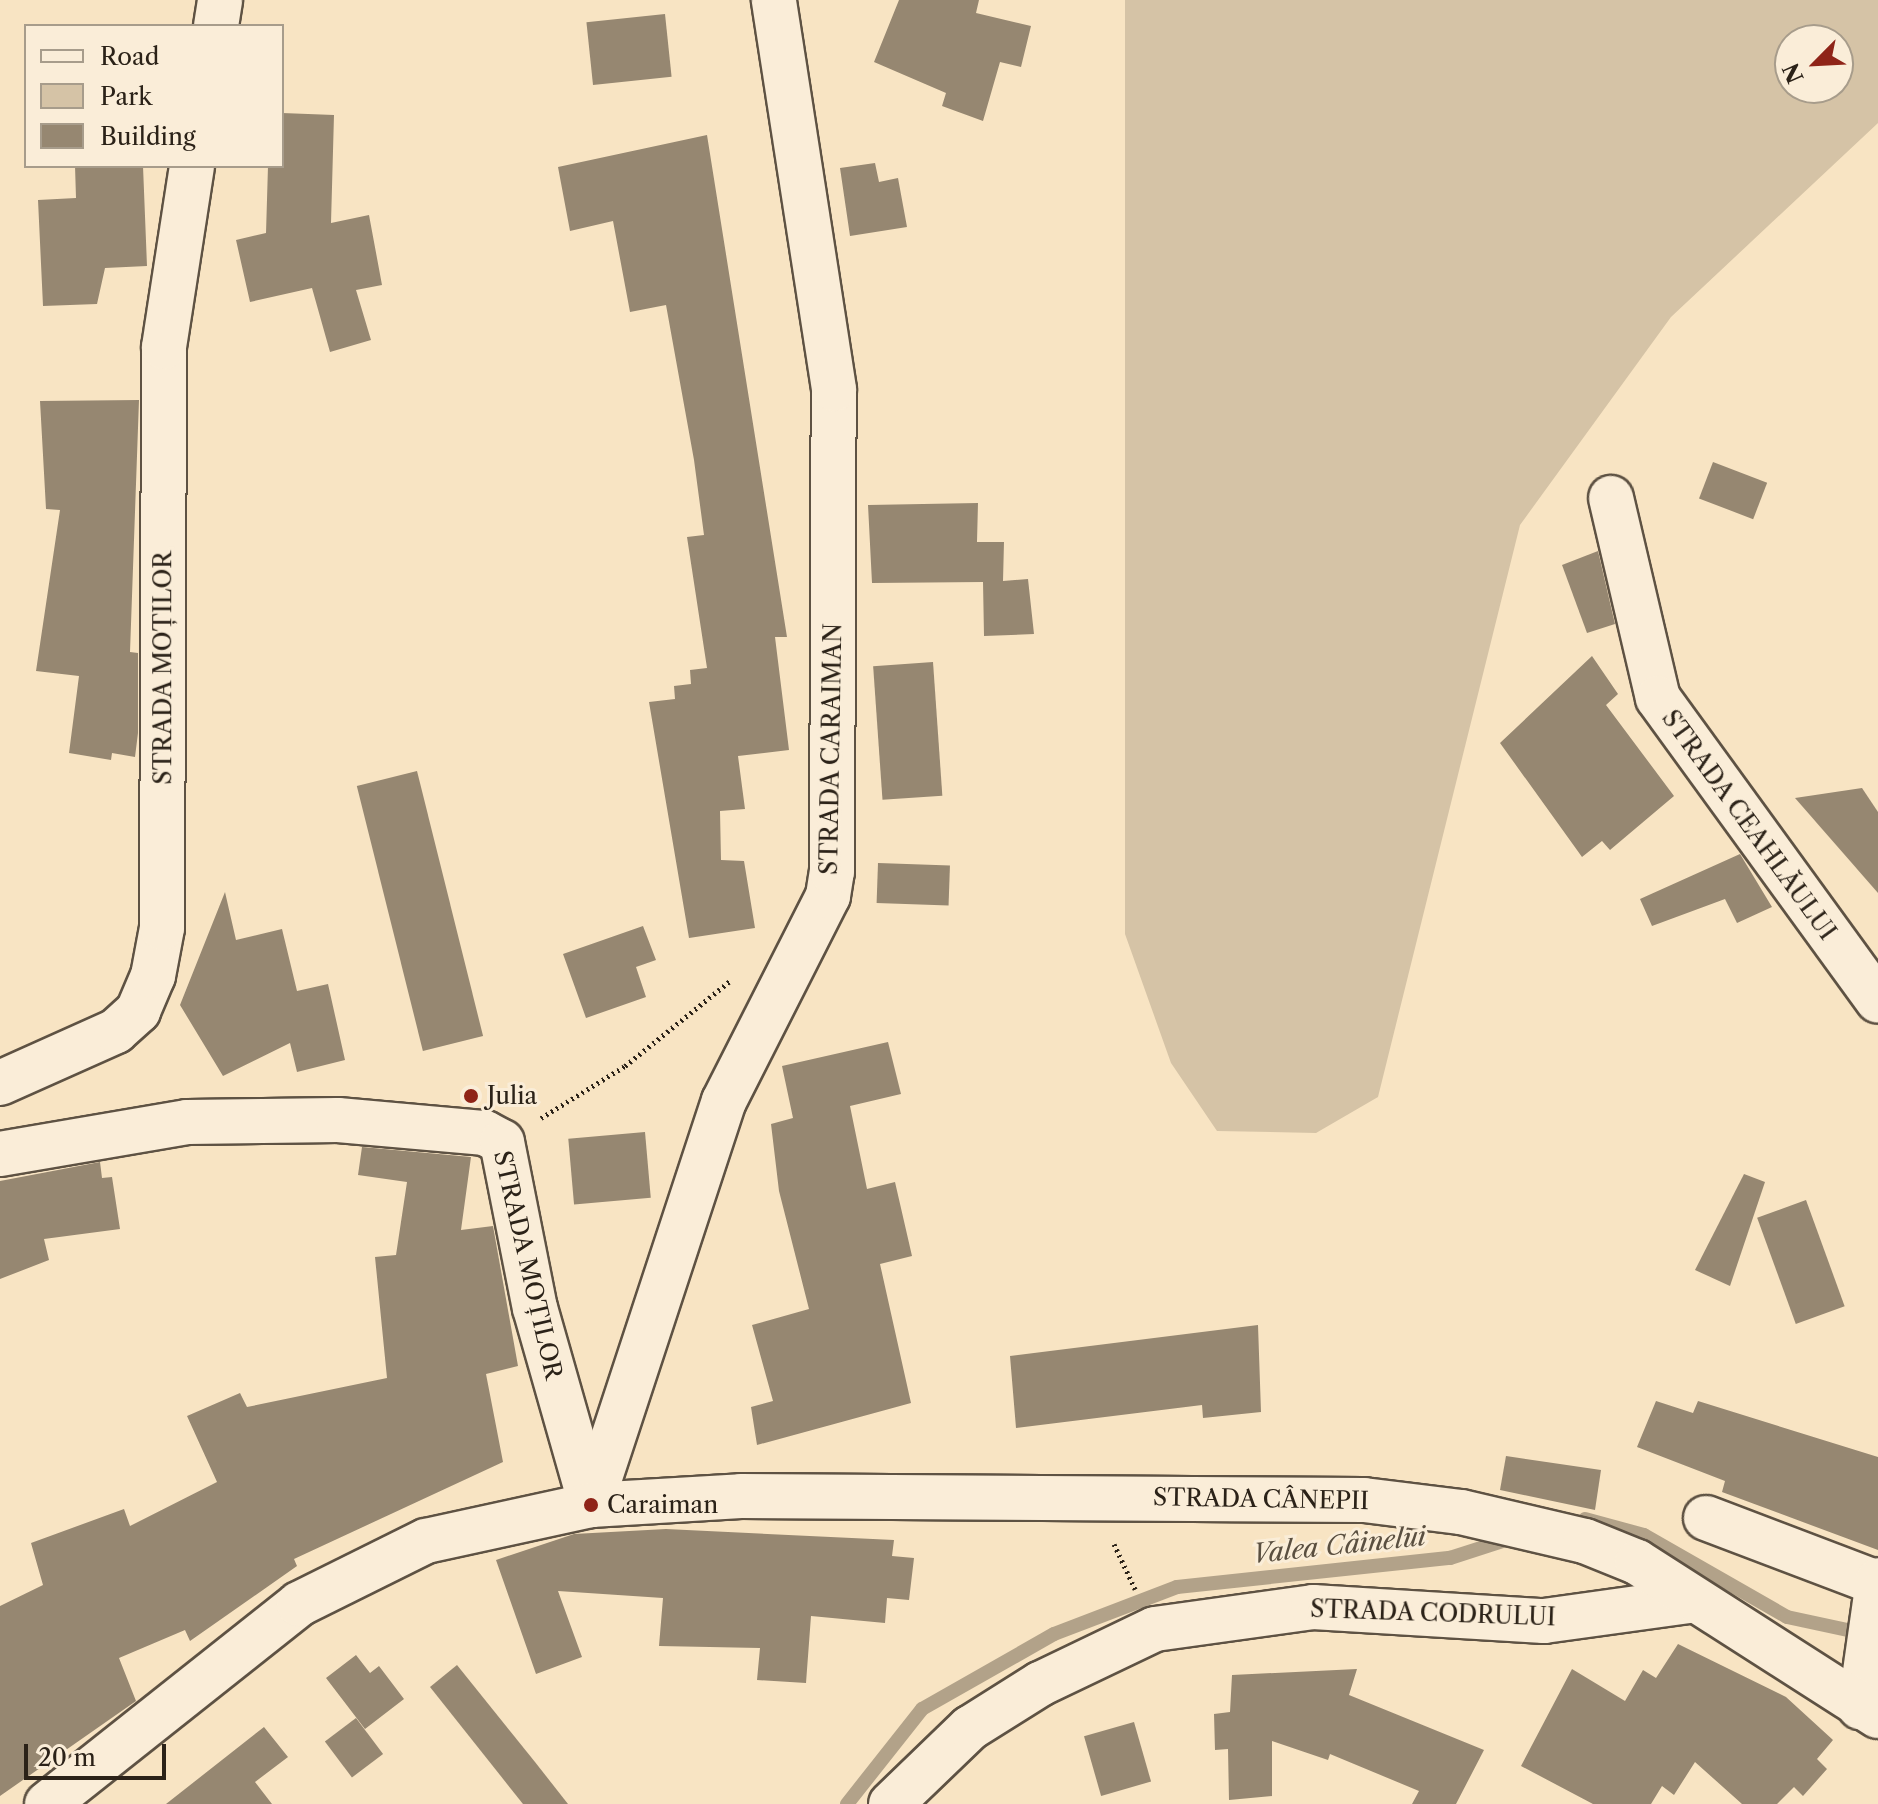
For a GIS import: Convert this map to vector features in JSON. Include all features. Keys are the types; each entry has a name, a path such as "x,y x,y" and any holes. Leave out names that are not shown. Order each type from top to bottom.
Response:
{"street":[{"path":"216,24 220,0"},
{"name":"STRADA CARAIMAN","path":"591,1505 718,1115 828,896 832,872 834,389 774,0"},
{"name":"STRADA MOȚILOR","path":"0,1083 116,1031 138,1011 153,976 162,928 164,347 192,168"},
{"name":"STRADA CEAHLĂULUI","path":"1611,498 1651,675 1669,719 1878,1001"},
{"name":"STRADA MOȚILOR","path":"0,1154 187,1122 338,1120 485,1133 502,1142 535,1308 591,1505"},
{"name":"STRADA CÂNEPII","path":"47,1804 299,1604 426,1541 591,1505 1060,1494 1364,1500 1461,1512 1585,1541 1637,1562 1869,1712"},
{"path":"1706,1518 1877,1581 1869,1712"},
{"name":"STRADA CODRULUI","path":"891,1804 970,1728 1040,1684 1155,1629 1313,1607 1544,1621 1695,1600"}],"path":[{"path":"502,1142 625,1066 741,972"}],"green space":[{"path":"1125,0 1878,0 1878,123 1671,317 1520,525 1378,1097 1316,1133 1217,1131 1171,1063 1125,934"}],"building":[{"path":"899,0 979,0 976,13 1031,26 1021,67 1000,62 983,121 942,106 946,93 874,62"},
{"path":"665,14 672,77 593,85 586,22"},
{"path":"284,113 334,115 331,223 369,215 382,285 356,290 371,340 330,352 312,288 250,302 236,240 266,233 268,168 284,168"},
{"path":"707,135 787,637 775,637 789,750 738,756 745,809 720,811 721,860 744,861 755,928 689,938 649,702 675,699 674,686 691,684 690,670 707,668 687,537 704,535 694,460 666,305 630,312 613,221 570,231 558,167"},
{"path":"875,163 879,182 898,178 907,227 850,236 840,168"},
{"path":"75,168 143,168 147,266 105,268 97,304 43,306 38,200 76,198"},
{"path":"139,400 130,652 138,653 138,733 135,757 112,753 111,760 69,753 79,676 36,671 60,510 46,509 40,401"},
{"path":"1713,462 1767,483 1753,519 1699,498"},
{"path":"978,503 977,542 1004,542 1003,581 1028,579 1034,634 984,636 983,582 872,583 868,505"},
{"path":"1598,551 1615,624 1587,633 1562,565"},
{"path":"1592,656 1618,694 1606,705 1674,796 1610,850 1602,841 1582,857 1500,743"},
{"path":"933,662 942,796 882,800 873,666"},
{"path":"417,771 483,1036 423,1051 357,786"},
{"path":"1862,788 1878,812 1878,893 1795,798"},
{"path":"1740,854 1772,907 1737,923 1725,899 1652,926 1640,899"},
{"path":"878,863 950,866 949,905 877,903"},
{"path":"225,892 236,940 282,929 297,991 328,984 345,1060 297,1072 290,1043 223,1076 180,1005"},
{"path":"643,926 656,960 636,967 646,997 586,1018 563,954"},
{"path":"888,1042 901,1094 850,1106 867,1189 895,1182 912,1256 880,1264 911,1403 757,1445 751,1407 773,1401 752,1325 809,1309 779,1191 771,1124 793,1118 782,1066"},
{"path":"645,1132 651,1198 574,1204 568,1139"},
{"path":"362,1147 471,1157 461,1230 493,1226 518,1366 486,1374 503,1462 294,1559 297,1566 190,1641 185,1630 119,1658 136,1701 0,1796 0,1606 43,1585 31,1543 124,1509 130,1526 217,1482 187,1416 240,1393 247,1407 387,1378 375,1257 396,1255 407,1182 358,1175"},
{"path":"100,1162 102,1178 112,1177 120,1229 44,1239 49,1260 0,1279 0,1181"},
{"path":"1744,1174 1765,1182 1730,1286 1695,1270"},
{"path":"1806,1200 1845,1306 1796,1324 1757,1218"},
{"path":"1258,1325 1261,1412 1203,1418 1202,1405 1016,1428 1010,1356"},
{"path":"1656,1401 1693,1413 1698,1401 1878,1457 1878,1550 1722,1492 1725,1481 1637,1447"},
{"path":"1506,1456 1601,1470 1595,1510 1500,1490"},
{"path":"666,1529 894,1540 892,1556 914,1558 909,1600 887,1598 885,1623 811,1616 806,1683 757,1680 760,1648 659,1646 663,1598 558,1591 582,1657 536,1674 496,1560 574,1534"},
{"path":"1678,1644 1786,1697 1833,1740 1817,1759 1827,1769 1803,1796 1794,1787 1777,1804 1742,1804 1695,1762 1674,1795 1662,1786 1651,1804 1593,1804 1521,1766 1572,1669 1625,1701 1643,1670 1656,1678"},
{"path":"356,1655 370,1673 379,1666 404,1699 365,1729 326,1678"},
{"path":"457,1665 568,1804 523,1804 430,1687"},
{"path":"1357,1669 1349,1695 1484,1750 1456,1804 1412,1804 1419,1791 1330,1754 1328,1760 1272,1741 1272,1796 1229,1800 1228,1749 1215,1750 1214,1714 1230,1712 1232,1675"},
{"path":"356,1718 383,1754 352,1777 325,1741"},
{"path":"1134,1722 1151,1782 1101,1796 1084,1736"},
{"path":"264,1727 288,1757 255,1782 272,1804 166,1804"}],"waterway":[{"name":"Valea Câinelui","path":"1585,1519 1644,1535 1787,1617 1866,1634"},
{"name":"Valea Câinelui","path":"847,1804 922,1709 1054,1634 1177,1587 1450,1558 1515,1537"}],"place":[{"name":"Julia","path":"471,1096"},
{"name":"Caraiman","path":"591,1505"}]}
